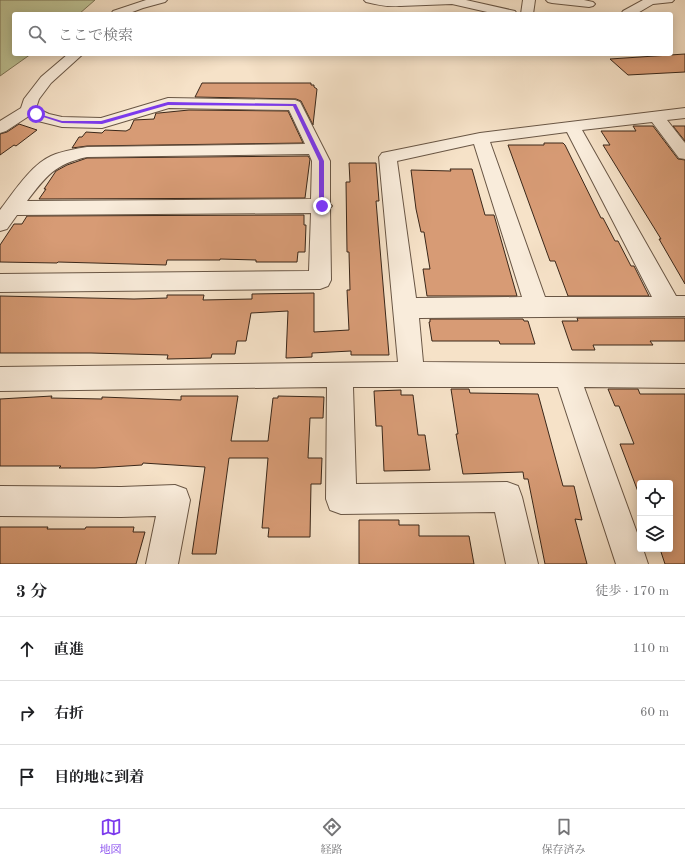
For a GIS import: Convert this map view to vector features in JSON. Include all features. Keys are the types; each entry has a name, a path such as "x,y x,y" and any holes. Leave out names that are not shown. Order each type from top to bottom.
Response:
{"street":[{"path":"122,12 139,5 161,0"},
{"path":"370,0 391,3 400,1 453,1 502,12"},
{"path":"527,12 529,0"},
{"path":"552,0 589,4"},
{"path":"630,12 650,1 668,0"},
{"path":"0,128 28,110 32,99 46,80 74,56"},
{"path":"0,282 320,280 322,206 321,161 295,104 168,103 102,123 62,122 44,118 28,110"},
{"path":"412,374 406,308 388,157 480,138 573,128 685,113"},
{"path":"656,117 685,154"},
{"path":"406,308 677,306 573,128"},
{"path":"480,138 537,307"},
{"path":"0,224 39,176 54,162 70,155 87,152 316,149"},
{"path":"12,208 322,206"},
{"path":"0,379 412,374 685,376"},
{"path":"340,375 341,499 508,497 522,564"},
{"path":"567,375 632,564"},
{"path":"0,501 121,502 175,500 162,564"}],"green space":[{"path":"0,0 95,0 81,12 12,12 12,56 28,56 0,76"}],"building":[{"path":"685,54 685,72 628,75 610,59 673,56"},
{"path":"202,83 311,83 311,85 314,85 317,89 313,125 301,101 296,99 195,97"},
{"path":"189,110 288,111 303,143 87,146 72,148 79,137 82,137 86,132 102,133 105,130 126,131 130,129 134,120 154,119 156,113"},
{"path":"19,124 37,130 16,146 14,145 0,155 0,134 7,132"},
{"path":"633,126 653,126 678,159 685,160 685,284 659,239 661,239 603,145 610,145 601,131 636,131"},
{"path":"673,126 685,126 685,141"},
{"path":"544,143 563,143 565,145 601,218 603,218 615,241 618,241 631,266 634,266 649,296 568,296 555,261 550,261 508,145 544,145"},
{"path":"308,156 310,159 305,198 39,199 56,171 67,165 87,158"},
{"path":"349,163 376,163 379,201 376,201 389,355 351,355 351,351 312,353 312,357 286,358 288,311 251,313 246,341 237,341 235,354 212,354 211,358 167,359 168,355 91,353 0,353 0,296 134,299 167,298 167,295 204,295 203,300 252,299 252,294 314,293 314,332 349,330 347,290 350,290 349,252 347,252 346,182 350,182"},
{"path":"450,169 472,169 485,215 494,215 517,296 427,296 423,269 430,269 424,232 421,232 416,209 411,170 451,171"},
{"path":"304,215 304,225 306,225 305,252 298,252 297,262 256,262 256,260 220,259 167,260 166,265 0,262 0,245 14,224 22,224 27,216"},
{"path":"577,318 685,318 685,341 650,341 653,345 593,345 595,350 572,350 562,321 578,321"},
{"path":"430,319 523,319 524,321 528,321 535,344 500,344 499,341 432,341 429,322"},
{"path":"451,389 469,389 470,393 538,394 563,486 574,486 582,520 575,519 587,564 545,564 528,479 524,479 523,472 463,474 456,434 458,434"},
{"path":"608,389 638,389 640,394 685,394 685,564 665,564 661,552 673,552 673,480 637,480 637,489 620,444 634,444 619,406 615,406"},
{"path":"401,390 401,395 413,395 418,435 425,435 430,470 384,471 382,426 376,426 374,391"},
{"path":"52,396 51,398 102,399 102,397 181,400 181,396 238,396 231,441 268,441 273,398 278,398 278,396 324,397 323,418 310,418 308,458 322,458 321,484 311,484 310,537 268,537 269,528 262,528 268,458 229,458 216,554 192,554 205,467 143,463 142,465 95,468 59,468 61,466 0,466 0,399"},
{"path":"359,520 399,520 399,525 419,525 419,536 469,536 474,564 359,564"},
{"path":"0,527 85,529 86,527 134,527 133,532 145,532 136,564 0,564"}],"route":[{"path":"36,114 44,118 62,122 102,123 168,103 295,104 321,161 322,206"}]}
